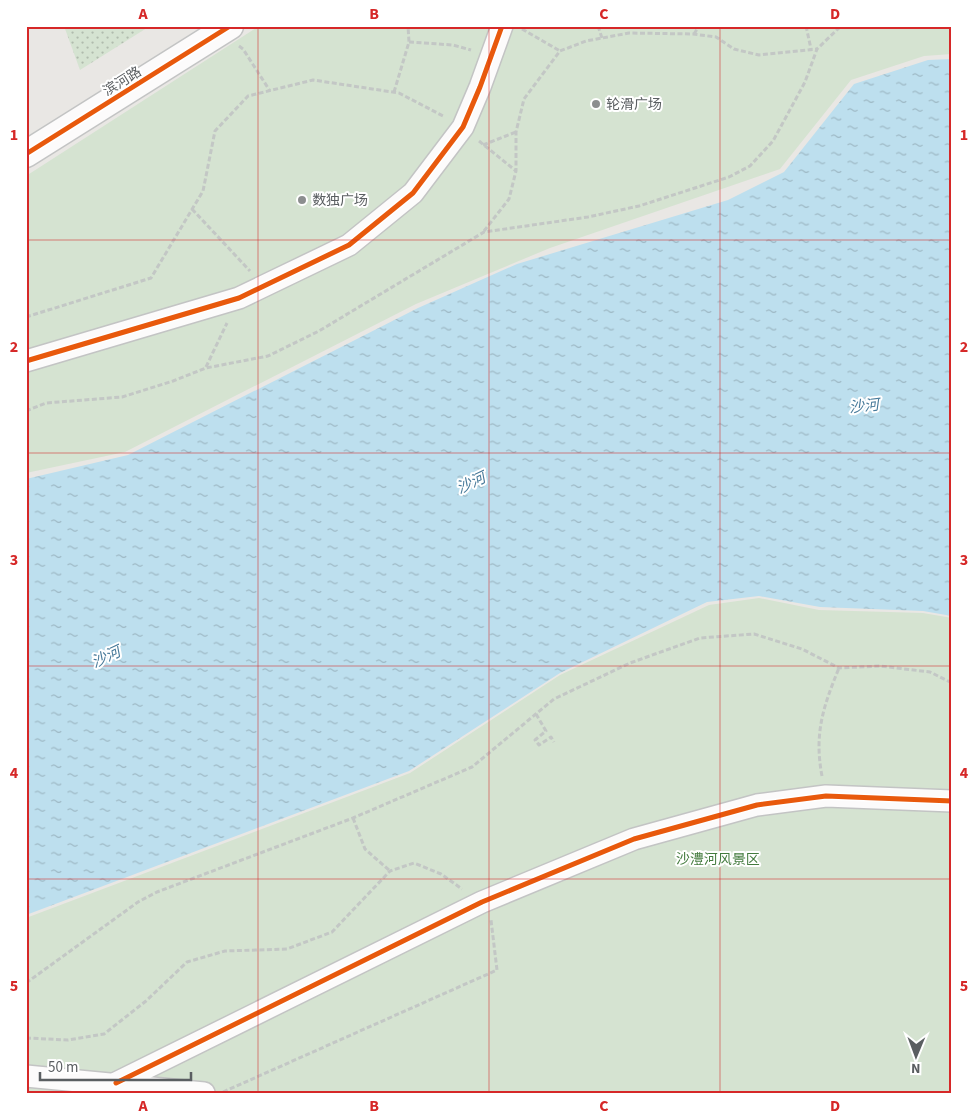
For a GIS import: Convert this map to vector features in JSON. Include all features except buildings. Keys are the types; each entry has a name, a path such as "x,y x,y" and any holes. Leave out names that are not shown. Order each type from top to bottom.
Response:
{"street":[{"path":"26,361 239,298 349,245 413,193 463,127 502,26"},
{"name":"滨河路","path":"26,154 225,29"},
{"path":"116,1084 482,902 634,839 757,805 826,796 952,801"},
{"path":"26,1076 204,1093"}],"path":[{"path":"394,92 410,42 408,26"},
{"path":"519,26 560,51"},
{"path":"598,26 602,38"},
{"path":"693,34 699,26"},
{"path":"806,26 811,49"},
{"path":"484,232 588,217 639,206 698,188 750,166 773,141 789,115 805,82 817,49 842,26"},
{"path":"225,29 243,49 270,91"},
{"path":"26,410 46,403 122,396 173,381 206,368 268,356 311,335 484,232 509,199 516,172 516,132 524,99 560,51 586,41 629,33 693,34 716,37 734,49 759,55 817,49"},
{"path":"410,42 453,45 491,56"},
{"path":"26,316 151,278 203,191 215,131 248,96 313,80 399,93 463,127 516,172"},
{"path":"484,145 516,132"},
{"path":"192,209 264,286"},
{"path":"206,368 239,298"},
{"path":"26,983 138,902 157,892 353,818 472,767 554,699 630,663 700,638 754,634 802,649 839,668 880,666 930,672 952,683"},
{"path":"826,796 817,750 825,702 839,668"},
{"path":"536,714 546,731 535,740 539,745 551,737 554,742"},
{"path":"353,818 365,850 390,871"}],"green space":[{"path":"64,26 150,26 80,70"},
{"path":"259,26 952,26 952,54 924,56 851,80 780,169 550,248 416,304 125,452 26,473 26,176"},
{"name":"沙澧河风景区","path":"759,598 819,610 923,613 952,618 952,1093 26,1093 26,918 410,773 560,675 709,605"}],"water":[{"name":"沙河","path":"952,59 952,616 923,611 820,607 759,596 707,602 560,673 409,771 26,915 26,479 128,455 418,308 517,264 728,200 784,172 854,84 928,60"}],"cycle path":[{"path":"26,154 230,26"},
{"path":"26,361 239,298 349,245 413,193 463,127 502,26"},
{"path":"116,1083 482,902 634,839 757,805 826,796 952,801"}],"place":[{"name":"轮滑广场","path":"596,104"},
{"name":"数独广场","path":"302,200"}]}
